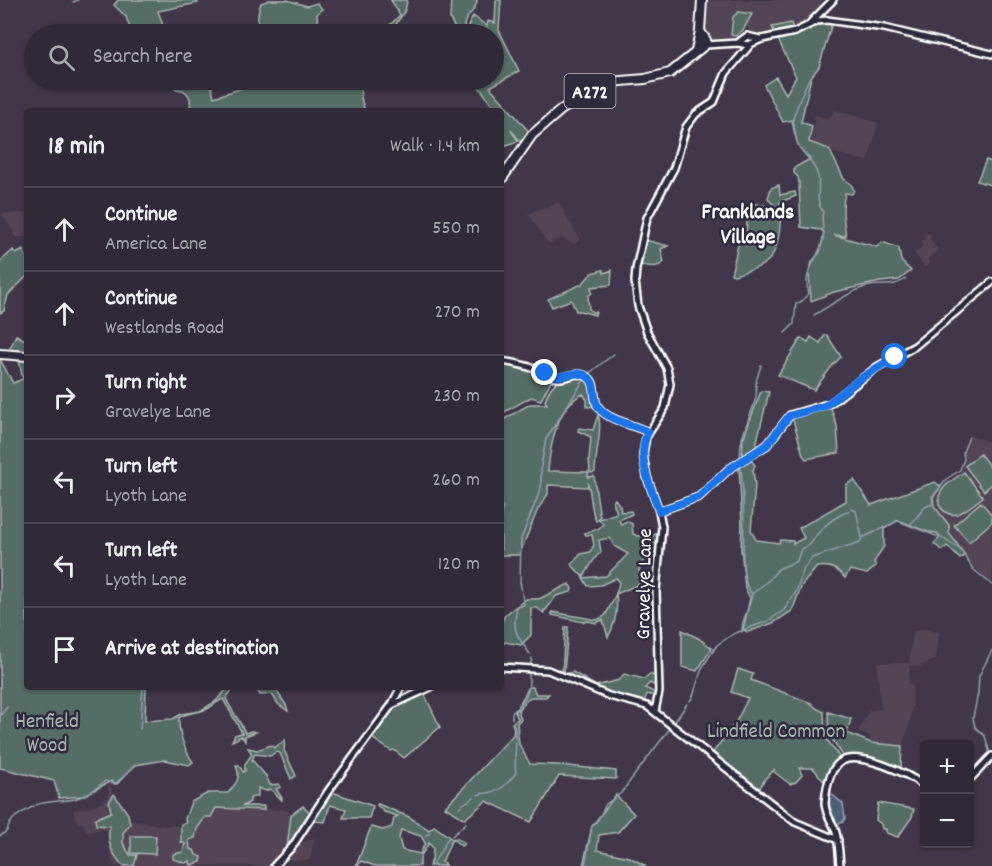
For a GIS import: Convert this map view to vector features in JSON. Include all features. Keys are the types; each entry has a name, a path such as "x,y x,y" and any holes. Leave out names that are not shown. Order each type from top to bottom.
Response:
{"highway":[{"path":"702,0 703,42"},
{"name":"A272","path":"504,176 532,135 561,110 595,88 610,82 645,79 670,73 703,42"},
{"path":"0,354 24,356"}],"street":[{"path":"810,23 833,0"},
{"path":"703,42 747,43 790,33 810,23 827,20 869,25 992,54"},
{"name":"Gravelye Lane","path":"655,711 659,692 656,591 662,527 647,477 643,454 644,441 648,432 665,408 670,384 667,368 647,332 638,306 634,281 647,218 674,168 686,127 696,114 710,106 716,99 726,73 747,43"},
{"path":"659,511 699,497 737,463 767,445 789,416 825,406 877,367 915,346 992,282"},
{"path":"504,362 553,377 560,378 578,374 587,376 592,381 596,403 600,409 630,426 648,432"},
{"path":"504,668 548,670 609,696 639,703 655,711 795,822 838,840"},
{"path":"274,866 292,847 329,790 391,706 399,690"},
{"path":"391,706 425,690"},
{"path":"974,775 992,756"},
{"path":"840,866 838,840 825,806 830,778 843,760 855,759 880,765 908,775 920,783"}],"shaded area":[{"path":"706,0 833,0 800,29 762,39 751,35 748,28 743,29 739,39 721,41 713,40 704,28"},
{"path":"834,110 878,123 868,161 833,153 811,142 815,115 830,120"},
{"path":"558,202 580,239 575,244 561,238 549,244 528,214"},
{"path":"24,213 24,237 16,237 2,214"},
{"path":"929,233 931,241 939,250 927,259 930,263 925,267 915,252 922,248 922,240 925,240 925,234"},
{"path":"971,436 992,443 992,585 971,564 949,533 949,525 934,506 933,497 941,487 961,471 965,460 964,453"},
{"path":"924,629 939,632 936,659 919,667 910,665 908,684 912,685 913,703 908,730 902,746 871,743 870,736 858,732 869,711 881,709 877,663 909,663 913,632"},
{"path":"108,781 110,781 112,795 123,803 130,820 163,826 186,825 230,791 225,807 285,810 293,814 288,849 272,866 115,866 111,858 106,830 99,829 87,833 83,823 78,824 73,810 88,808 103,802 109,795"},
{"path":"314,838 310,860 290,860 286,853 292,847"}],"green space":[{"path":"118,0 196,0 198,3 158,11 163,24 128,24 126,17 114,5"},
{"path":"269,0 287,0 307,6 317,3 322,9 317,14 318,24 258,24 261,3"},
{"path":"391,0 407,0 405,10 396,24 391,24 400,15"},
{"path":"451,0 477,0 465,24 453,24 450,19"},
{"path":"496,0 501,0 499,24 487,24 488,21 495,23"},
{"path":"738,12 752,14 743,30 736,36 731,35 733,17"},
{"path":"473,16 484,24 469,24"},
{"path":"833,20 819,67 811,77 801,122 812,126 809,142 829,149 844,179 851,184 854,190 852,194 845,193 843,215 846,236 834,235 877,247 882,242 899,248 901,261 911,271 899,280 834,292 811,301 809,273 812,262 820,252 824,232 801,227 799,183 794,173 794,168 810,159 799,146 793,120 783,122 764,85 776,77 786,94 796,77 772,27 791,23 794,31 810,23"},
{"path":"504,40 519,71 504,79"},
{"path":"182,90 212,90 214,97 236,90 361,90 364,108 189,108 190,99"},
{"path":"481,90 493,90 532,135 524,146 511,130 518,141 504,146 504,108 495,108"},
{"path":"986,160 992,162 992,183 990,185 977,181"},
{"path":"779,185 780,195 795,192 796,196 780,202 779,237 773,255 755,269 731,274 740,236 754,241 769,241 745,237 750,203 775,207 768,198 771,188"},
{"path":"645,240 668,246 661,249 664,262 659,266 640,265"},
{"path":"13,250 16,254 23,250 24,279 8,295 4,311 0,313 0,262"},
{"path":"603,270 604,273 612,270 611,285 591,287 592,293 588,296 589,309 596,312 595,315 576,311 571,300 552,307 548,299 582,284 592,273"},
{"name":"Henfield Wood","path":"16,335 24,339 24,690 146,690 145,721 173,719 181,714 200,711 215,702 226,690 233,690 226,698 228,703 245,733 256,732 245,736 245,741 242,736 232,741 235,735 242,733 223,699 205,710 179,718 183,741 193,762 189,765 165,760 135,765 117,784 111,781 83,796 59,798 54,781 0,768 0,359 13,383 23,379 18,356 7,355"},
{"path":"825,335 841,357 814,390 778,375 801,338 808,342 811,337 820,343"},
{"path":"504,364 552,379 541,400 531,397 504,412"},
{"path":"584,373 597,386 598,396 596,406 587,407 587,400 583,394 567,407 553,439 548,471 588,472 588,477 594,476 600,516 596,521 588,484 587,487 548,485 548,494 538,509 519,555 504,555 504,419 530,404 547,404 545,401 551,388 565,378"},
{"path":"761,391 769,392 756,445 753,451 742,458 743,439"},
{"path":"830,405 837,426 839,453 806,459 792,416"},
{"path":"598,415 600,427 595,472 590,473 591,437 578,431 579,428 593,430"},
{"path":"980,454 992,470 992,484 984,491 965,466"},
{"path":"749,458 755,465 751,530 756,540 779,543 780,540 793,541 793,544 804,538 799,528 846,501 846,485 854,480 871,505 935,482 941,487 933,497 934,506 949,525 949,533 965,555 960,559 947,546 942,550 934,544 940,537 937,533 928,532 898,520 884,529 884,546 874,562 876,566 867,574 850,570 845,578 832,568 817,567 802,585 792,611 773,623 748,632 743,630 750,598 745,588 741,548 739,466"},
{"path":"964,472 983,497 961,513 949,514 939,505 940,494 942,489"},
{"path":"615,499 621,512 631,511 632,514 619,520 621,524 627,521 632,524 633,534 637,536 659,534 657,554 646,555 639,570 641,577 655,577 655,589 649,580 616,594 619,581 616,578 601,585 588,586 583,578 606,576 628,554 614,546 610,538 599,540 601,552 583,577 571,564 581,554 590,552 594,545 592,535 584,533 598,529 603,524 599,519 617,513 613,502"},
{"path":"981,502 992,515 992,522 969,542 954,525"},
{"path":"569,584 572,589 571,592 556,596 544,613 537,608 531,608 531,635 521,645 504,643 505,615 526,599 539,599"},
{"path":"616,594 615,617 608,637 603,620 596,623 583,622 552,615 552,612 597,620 605,616"},
{"path":"565,627 568,627 564,674 573,672 596,686 619,680 624,674 644,679 650,674 654,676 654,630 657,687 650,683 645,688 656,693 656,696 647,694 644,702 598,690 562,674"},
{"path":"682,630 712,648 697,671 682,667"},
{"name":"Lindfield Common","path":"738,669 753,674 751,680 811,703 824,712 825,737 840,758 826,784 813,768 799,768 802,775 796,782 790,784 773,771 758,791 712,754 737,720 748,698 731,692"},
{"path":"529,687 533,687 536,694 549,694 546,697 530,697 518,710 521,719 517,723 519,744 530,764 616,771 616,779 559,776 531,822 486,801 465,819 445,807 513,735 512,723 518,719 515,712"},
{"path":"257,690 276,690 288,711 278,704 272,694 260,695"},
{"path":"423,691 440,727 404,758 369,736 391,706"},
{"path":"828,712 851,719 847,733 871,743 902,746 901,769 884,763 844,757 829,735"},
{"path":"285,740 284,750 296,776 291,779 280,753 276,752 270,756 255,754 252,760 266,776 270,785 279,784 281,787 276,789 282,800 270,789 266,791 258,788 258,796 250,798 250,802 243,806 264,806 264,810 216,808 211,817 205,817 197,829 195,838 189,840 190,849 202,857 201,862 191,865 190,861 185,863 173,859 173,854 183,852 185,844 181,842 181,824 186,823 185,819 191,802 208,793 228,793 237,780 236,765 239,765 243,772 245,771 245,764 252,754 248,748 257,750 271,745 274,748"},
{"path":"329,791 373,806 369,818 343,818 346,809 330,805 325,822 315,821 311,817"},
{"path":"114,794 128,814 130,824 123,833 123,843 130,855 137,855 134,866 123,866 113,852 109,843 110,826 96,825 95,819 111,812 109,802"},
{"path":"616,795 634,814 618,832 599,835 597,850 629,857 646,866 583,866 592,826"},
{"path":"878,803 914,809 912,817 898,837 886,833 886,829 882,829 881,824 876,820"},
{"path":"377,805 409,817 429,830 434,826 452,839 455,838 464,844 461,846 454,840 451,841 442,862 446,866 429,866 433,848 429,843 420,857 420,866 375,866 361,861 356,866 371,827 383,830 392,827 394,818 398,816 384,812","holes":["401,830 421,836 425,843 420,854 402,850 399,838"]},
{"path":"303,806 311,813 291,846 287,848 291,815"},
{"path":"131,836 156,836 155,854 131,853"}],"water":[{"path":"829,792 843,804 845,818 843,822 836,825 829,810"}],"waterway":[{"path":"73,2 78,0"},
{"path":"785,333 794,324 796,304 809,293 807,279 821,247 823,236 823,212 818,200 817,172 798,145 792,121 809,79"},
{"path":"814,315 858,290 871,286 896,284 906,279"},
{"path":"588,374 614,354"},
{"path":"740,460 741,442 754,405 756,383 761,365"},
{"path":"530,654 518,637 515,628 517,607 524,605 520,582 521,539 541,488 541,466 546,439 585,378"},
{"path":"910,525 925,507 933,504 932,497 948,478 960,470 964,459 963,452 969,437"},
{"path":"740,465 743,496 744,570 747,587 751,593"},
{"path":"851,509 856,511 862,537"},
{"path":"742,632 752,594 778,569 797,561 801,549 811,543 827,524 849,511"},
{"path":"690,701 702,668 717,645 733,634 768,621 784,610 796,592 804,568 812,558 860,542 862,538 898,521 944,539 960,549 973,569 992,585"},
{"path":"990,754 985,736 975,727 973,718 979,676 992,650"},
{"path":"530,666 532,658"},
{"path":"512,719 512,713 526,695 529,672"},
{"path":"140,729 143,690"},
{"path":"674,723 687,704"},
{"path":"0,716 7,707"},
{"path":"478,795 490,793 506,785 516,773 516,735 513,722"},
{"path":"585,866 592,826 598,820 606,804 621,793 671,727"},
{"path":"36,805 75,799 91,792 105,781 115,784 135,766"},
{"path":"459,807 474,797"},
{"path":"0,836 7,831 14,819 34,806"},
{"path":"452,836 466,823"},
{"path":"426,835 430,833"},
{"path":"432,866 448,838"}],"district":[{"name":"Franklands Village","path":"748,222"}],"route":[{"path":"545,373 560,378 578,374 587,376 592,381 595,390 596,403 604,413 648,432 644,441 643,454 647,477 659,511 699,497 729,469 767,445 789,416 831,403 858,380 895,357"}]}
